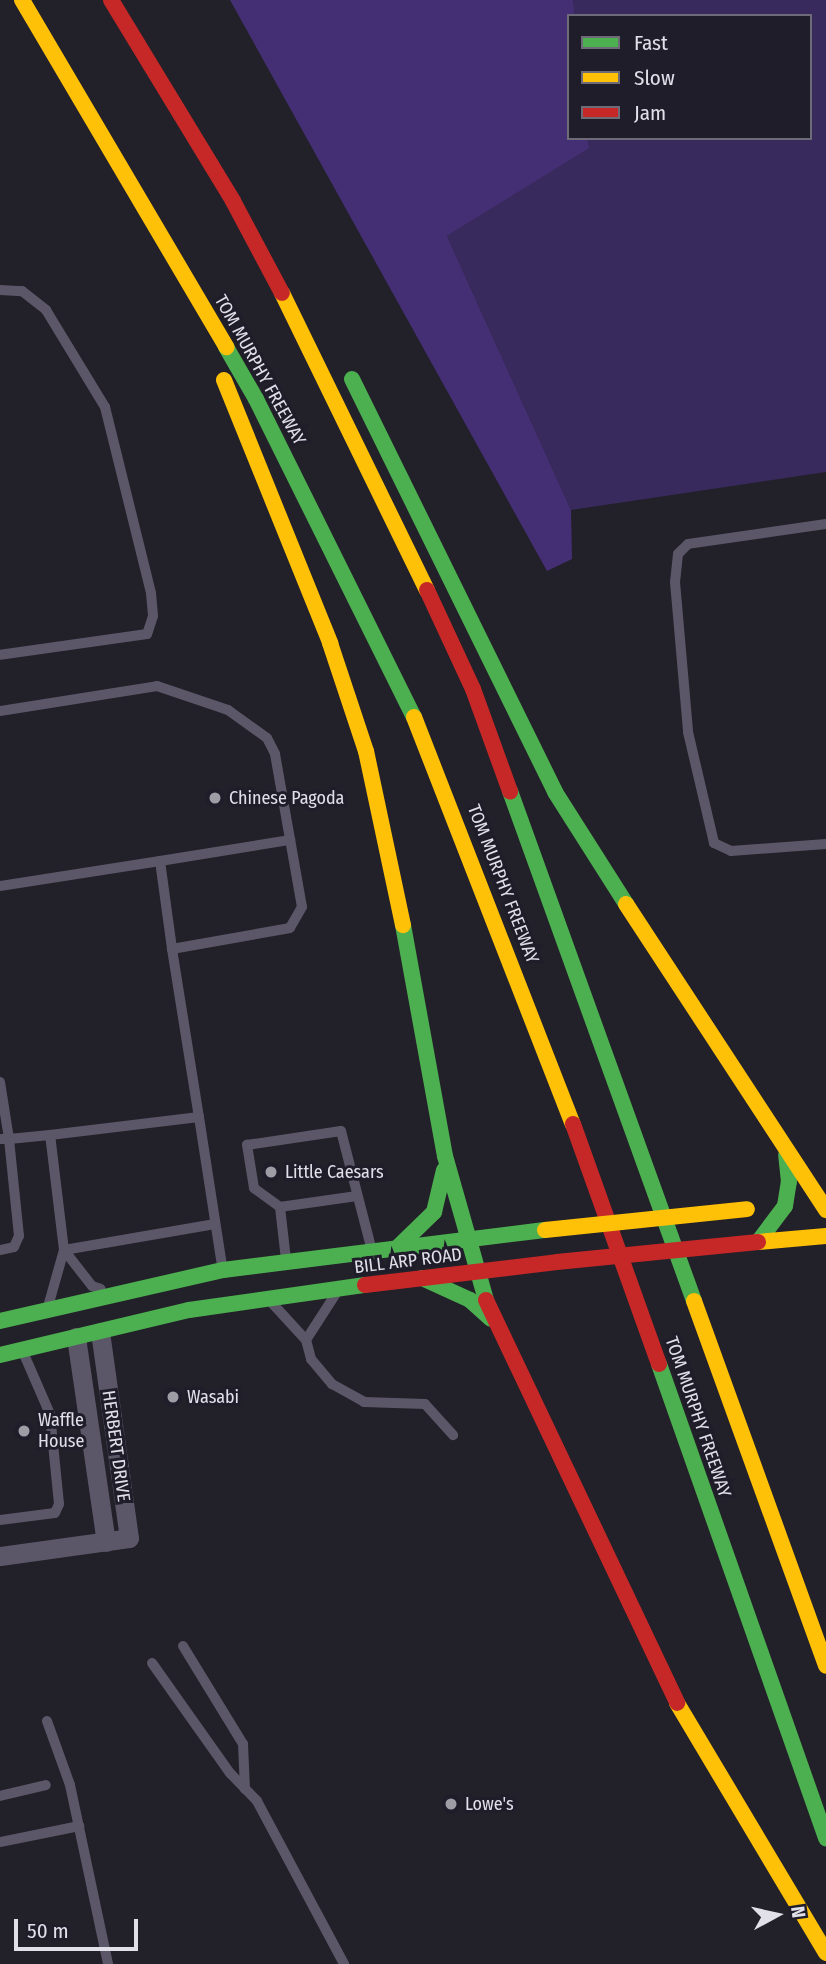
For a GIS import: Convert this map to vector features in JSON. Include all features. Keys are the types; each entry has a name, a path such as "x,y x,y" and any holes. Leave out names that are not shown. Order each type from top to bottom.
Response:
{"main road":[{"name":"TOM MURPHY FREEWAY","path":"22,0 181,269 310,500 426,742 585,1155 826,1838"},
{"name":"TOM MURPHY FREEWAY","path":"111,0 233,201 337,401 472,689 826,1666"},
{"path":"233,201 257,226 299,287"},
{"path":"181,269 351,699 389,845 445,1156 465,1239 478,1271 491,1319 659,1669 826,1953"},
{"path":"343,362 440,551 555,792 786,1155 825,1205"},
{"path":"758,1242 785,1206 789,1182 786,1155"},
{"path":"397,1248 434,1212 445,1156"},
{"name":"BILL ARP ROAD","path":"3,1314 22,1316 223,1270 286,1261 747,1209 825,1205"},
{"name":"BILL ARP ROAD","path":"0,1355 267,1297 557,1262 826,1236"},
{"path":"422,1278 470,1300 491,1319"}],"street":[{"name":"HERBERT DRIVE","path":"0,1556 129,1538 100,1332"},
{"name":"HERBERT DRIVE","path":"76,1337 106,1542"}],"lane":[{"path":"0,290 22,290 46,310 104,407 148,580 153,616 147,634 0,655"},
{"path":"826,524 688,544 678,554 675,582 688,732 714,844 731,851 826,844"},
{"path":"0,711 158,686 228,710 267,738 302,908 290,928 172,949"},
{"path":"0,886 290,840"},
{"path":"160,861 223,1270"},
{"path":"0,1082 19,1236 14,1247 0,1251"},
{"path":"5,1139 199,1116"},
{"path":"357,1196 280,1207 254,1188 247,1145 341,1131 372,1251"},
{"path":"46,1310 64,1250 50,1135"},
{"path":"280,1207 286,1261"},
{"path":"64,1250 215,1224"},
{"path":"64,1250 92,1286 115,1294"},
{"path":"306,1340 341,1288"},
{"path":"267,1297 306,1340 311,1359 332,1384 364,1402 425,1404 453,1435"},
{"path":"0,1520 55,1513 59,1504 50,1414 22,1350"},
{"path":"183,1646 243,1744 245,1789"},
{"path":"152,1663 245,1789 257,1801 344,1964"},
{"path":"47,1721 70,1785 108,1964"},
{"path":"0,1796 46,1785"},
{"path":"0,1842 79,1826"}],"shaded area":[{"path":"230,0 573,0 575,14 567,14 567,140 587,140 589,148 447,236 571,510 572,559 547,571"},
{"path":"573,0 826,0 826,472 571,510 447,236 588,148 587,140 812,140 812,14 575,14"}],"traffic: fast":[{"path":"226,347 256,399 414,717"},
{"path":"352,379 555,792 626,904"},
{"path":"510,791 694,1301"},
{"path":"403,925 445,1156 486,1300"},
{"path":"758,1242 785,1206 789,1182 786,1155"},
{"path":"397,1248 434,1212 444,1170"},
{"path":"0,1321 223,1270 545,1230"},
{"path":"422,1278 470,1300 491,1319"},
{"path":"0,1355 189,1310 365,1285"},
{"path":"659,1364 826,1838"}],"traffic: slow":[{"path":"22,0 226,347"},
{"path":"282,293 427,590"},
{"path":"224,380 330,643 366,751 403,925"},
{"path":"414,717 573,1124"},
{"path":"626,904 826,1210"},
{"path":"545,1230 747,1209"},
{"path":"758,1242 826,1236"},
{"path":"694,1301 826,1666"},
{"path":"677,1703 826,1953"}],"traffic: jam":[{"path":"111,0 233,201 282,293"},
{"path":"427,590 473,689 510,791"},
{"path":"573,1124 659,1364"},
{"path":"557,1262 758,1242"},
{"path":"365,1285 557,1262"},
{"path":"486,1300 677,1703"}],"place":[{"name":"Chinese Pagoda","path":"215,798"},
{"name":"Little Caesars","path":"271,1172"},
{"name":"Wasabi","path":"173,1397"},
{"name":"Waffle House","path":"24,1431"},
{"name":"Lowe's","path":"451,1804"}]}
